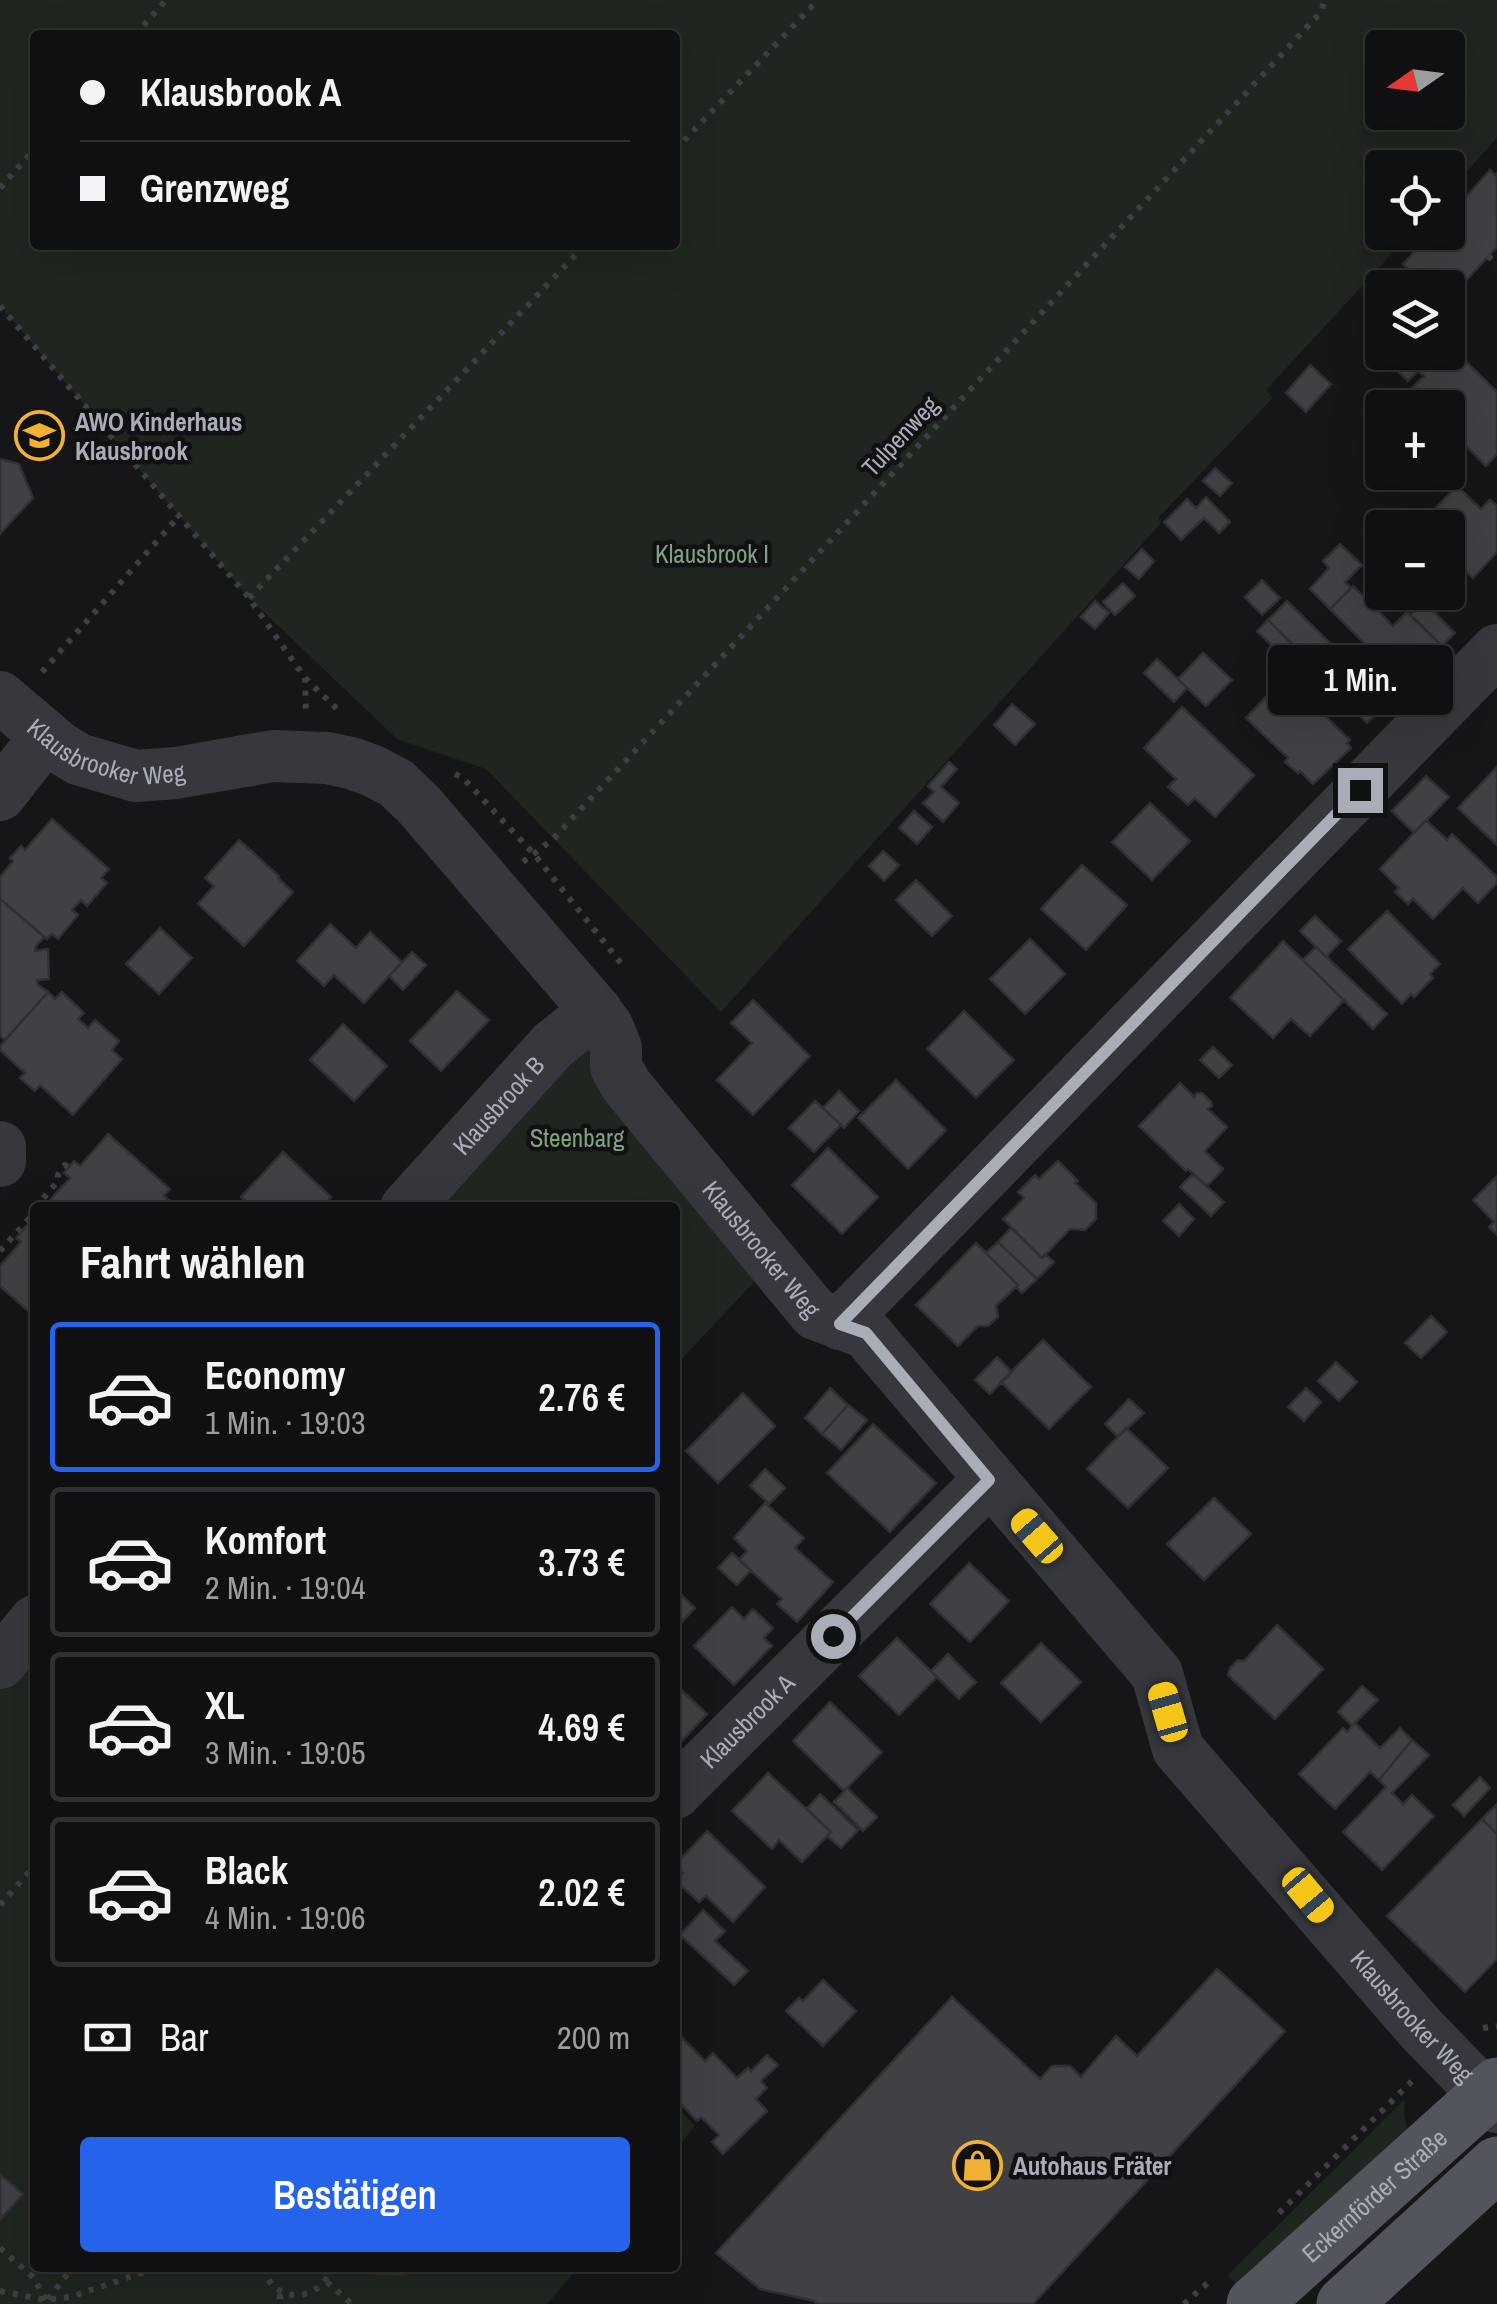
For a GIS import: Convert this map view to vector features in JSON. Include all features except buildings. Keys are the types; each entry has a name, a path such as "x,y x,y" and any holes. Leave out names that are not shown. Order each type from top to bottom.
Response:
{"main road":[{"name":"Eckernförder Straße","path":"1238,2286 1493,2096"},
{"path":"1344,2304 1497,2164"}],"street":[{"path":"840,1324 1497,650"},
{"name":"Klausbrooker Weg","path":"19,713 78,759 136,776 273,756 307,756 351,762 396,783 596,1011 608,1028 616,1048 616,1068 626,1085 815,1314 866,1333 1157,1674 1178,1749 1442,2051 1493,2096"},
{"path":"0,795 19,713"},
{"name":"Klausbrook B","path":"411,1202 554,1045 596,1011"},
{"path":"0,1147 0,1161"},
{"name":"Klausbrook A","path":"680,1788 989,1480"},
{"path":"0,1664 30,1627"}],"path":[{"path":"139,30 166,0"},
{"path":"680,145 818,0"},
{"name":"Tulpenweg","path":"490,886 553,839 1320,12 1325,0"},
{"path":"0,188 30,154"},
{"path":"249,598 580,250"},
{"path":"1488,256 1497,264"},
{"path":"0,306 249,598 305,678 307,756"},
{"path":"19,713 180,515"},
{"path":"42,1202 58,1174 65,1165 68,1168"},
{"path":"0,1251 30,1219"},
{"path":"0,1905 30,1871"},
{"path":"1266,2226 1442,2051"},
{"path":"0,2248 33,2277 47,2303"},
{"path":"47,2303 69,2272"},
{"path":"0,2291 47,2303 144,2272"},
{"path":"264,2272 280,2294 303,2298 327,2282 331,2272"},
{"path":"327,2282 352,2304"},
{"path":"1184,2304 1238,2286"},
{"path":"280,2294 280,2304"}],"green space":[{"name":"Klausbrook I","path":"0,0 1497,0 1497,138 1465,173 1465,150 1365,150 1365,250 1395,250 1377,270 1365,270 1365,283 1266,390 1273,398 1158,518 1161,523 721,1012 486,769 397,739 249,598 0,306"},
{"name":"Steenbarg","path":"595,1018 773,1262 680,1361 680,1202 423,1202"},
{"path":"30,1645 30,2272 575,2272 547,2304 0,2304 0,1679"},
{"path":"1405,2099 1408,2130 1236,2284 1228,2275"},
{"path":"680,2110 695,2126 680,2144"}],"place":[{"name":"AWO Kinderhaus Klausbrook","path":"40,436"},
{"name":"Autohaus Fräter","path":"978,2166"}],"route":[{"path":"833,1636 989,1480 866,1333 840,1324 1360,790"}]}
